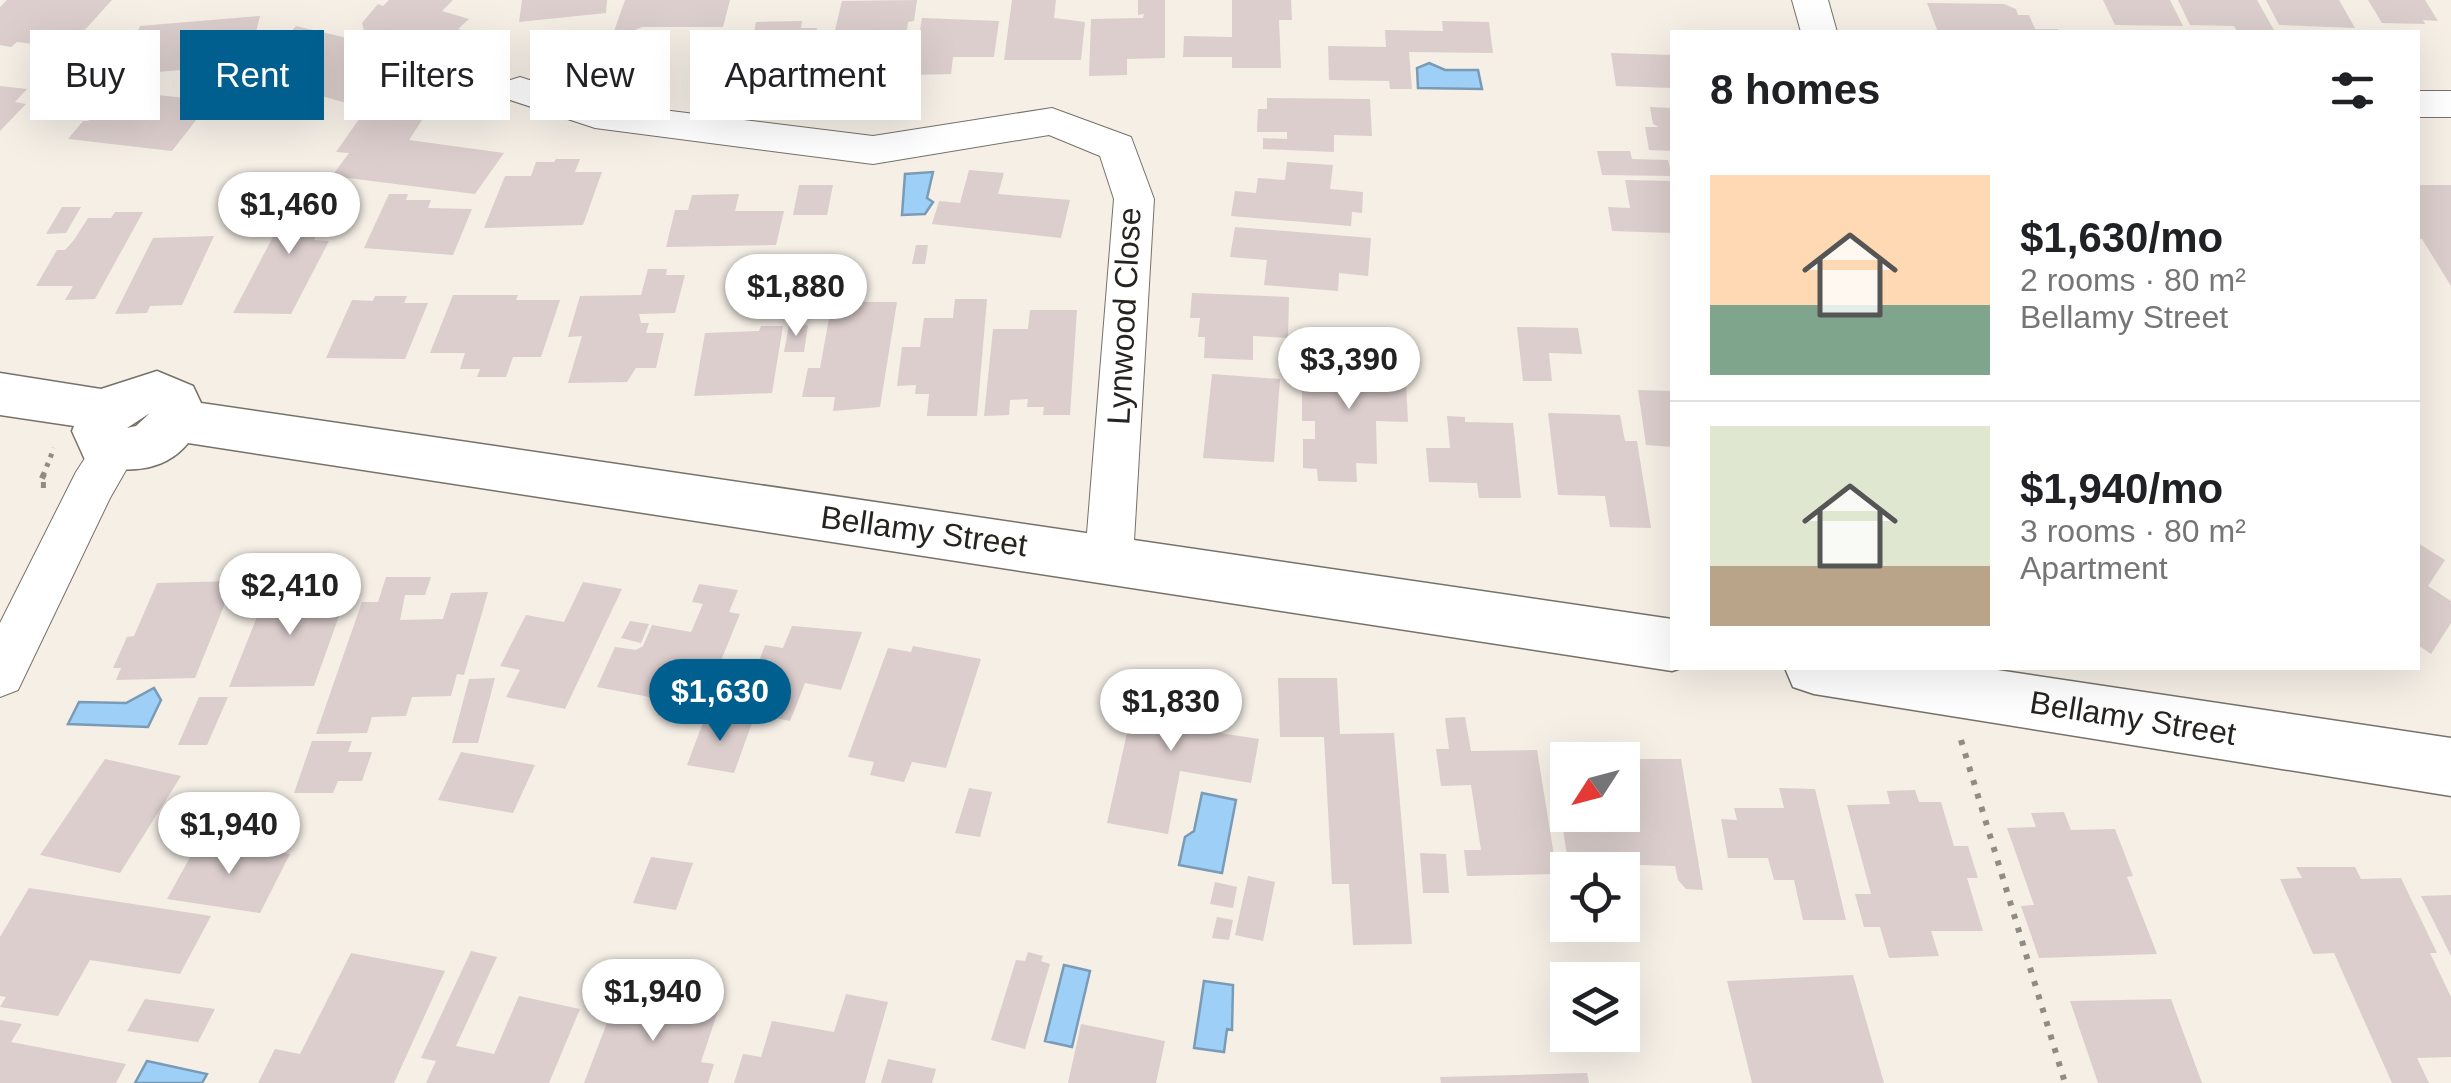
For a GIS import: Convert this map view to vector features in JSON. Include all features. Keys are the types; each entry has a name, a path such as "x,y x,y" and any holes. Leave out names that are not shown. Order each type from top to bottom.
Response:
{"street":[{"path":"1810,0 1818,30"},
{"name":"Lynwood Close","path":"520,90 595,115 873,150 1052,121 1117,147 1134,199 1109,558"},
{"path":"2420,104 2451,104"},
{"name":"Bellamy Street","path":"105,449 132,396 158,392 174,402 175,420 1670,646"},
{"path":"0,394 105,449 0,674"},
{"name":"Bellamy Street","path":"1838,670 2009,684 2451,767"}],"path":[{"path":"51,440 55,446 39,485 105,449"},
{"path":"1959,733 2065,1083"}],"water":[{"path":"1429,63 1445,70 1478,70 1482,89 1418,88 1417,68"},
{"path":"933,172 927,198 933,202 925,214 902,215 905,174"},
{"path":"154,688 161,700 148,727 68,724 79,702 126,703"},
{"path":"1202,793 1236,800 1222,873 1179,865 1185,837 1194,831"},
{"path":"1064,965 1090,971 1072,1047 1045,1041"},
{"path":"1204,981 1233,985 1232,1030 1227,1029 1224,1052 1194,1048"},
{"path":"147,1061 207,1074 202,1083 135,1083"}],"building":[{"path":"7,0 112,0 85,30 30,30 30,44 17,42 11,47 0,45 0,7"},
{"path":"389,0 453,0 442,11 469,19 458,29 462,30 364,30 362,23 378,4 383,6"},
{"path":"522,0 607,0 606,13 519,22"},
{"path":"625,0 730,0 723,27 614,30"},
{"path":"917,0 914,21 908,22 907,30 835,30 842,1"},
{"path":"1012,0 1056,0 1054,18 1085,22 1081,60 1004,60"},
{"path":"1138,0 1165,0 1165,58 1127,59 1127,75 1089,76 1091,19 1143,18 1144,14 1138,15"},
{"path":"1232,0 1291,0 1292,20 1279,20 1281,68 1232,68 1232,57 1183,57 1184,36 1232,37"},
{"path":"2103,0 2170,0 2183,26 2115,25"},
{"path":"2178,0 2257,0 2274,30 2237,30 2234,26 2190,25"},
{"path":"2266,0 2339,0 2355,28 2279,25"},
{"path":"2368,0 2425,0 2438,21 2382,23"},
{"path":"1927,3 2004,4 2016,9 2018,15 2029,15 2035,29 2058,29 2058,30 1937,30"},
{"path":"260,16 256,30 180,30 180,70 160,72 160,30 138,30 140,26"},
{"path":"922,18 999,21 994,57 953,57 951,74 921,75"},
{"path":"802,21 801,28 817,28 754,30 756,22"},
{"path":"1442,21 1489,22 1493,53 1409,52 1412,89 1390,89 1389,81 1329,80 1328,46 1386,47 1385,30 1443,31"},
{"path":"324,33 344,37 344,102 324,97"},
{"path":"1611,53 1670,55 1670,88 1616,86"},
{"path":"0,86 27,89 15,102 26,104 0,131"},
{"path":"160,95 180,97 180,120 196,120 172,151 68,139 83,121 160,120"},
{"path":"1267,98 1370,99 1372,136 1334,135 1334,152 1263,149 1263,138 1287,139 1287,132 1257,132 1258,109 1267,109"},
{"path":"1650,107 1670,108 1670,151 1649,150 1645,127 1659,127 1653,124"},
{"path":"358,120 422,120 409,140 504,153 475,194 332,176 349,153 336,152"},
{"path":"1597,151 1630,151 1632,159 1668,160 1670,168 1670,176 1602,175"},
{"path":"580,159 575,172 602,172 583,225 484,228 505,176 531,176 536,162"},
{"path":"1287,162 1333,165 1330,189 1363,192 1362,213 1352,212 1351,226 1231,216 1235,191 1256,193 1258,178 1285,180"},
{"path":"969,170 1004,173 998,194 1070,200 1061,238 932,224 939,201 960,203"},
{"path":"1625,180 1670,181 1670,233 1612,231 1608,207 1630,208"},
{"path":"799,185 833,185 827,215 793,215"},
{"path":"2420,185 2451,185 2451,286 2422,239"},
{"path":"297,191 339,192 314,240 329,241 291,314 233,313"},
{"path":"389,194 408,194 406,200 431,200 428,208 472,209 453,255 364,248"},
{"path":"739,194 735,211 784,211 776,245 666,247 675,210 688,210 692,195"},
{"path":"62,207 81,207 66,233 46,234"},
{"path":"115,212 143,212 95,299 65,300 73,286 36,286 57,250 65,250 88,218 111,218"},
{"path":"1235,227 1371,238 1368,276 1339,273 1338,291 1264,285 1267,260 1230,257"},
{"path":"214,236 182,305 150,306 147,313 115,314 153,238"},
{"path":"916,245 928,245 925,264 912,264"},
{"path":"648,269 667,269 666,275 685,275 675,313 639,314 641,323 649,323 646,333 664,333 656,368 636,368 627,382 568,383 582,336 568,337 580,296 641,295"},
{"path":"1192,293 1289,297 1288,338 1253,336 1253,360 1204,358 1205,337 1198,337 1200,318 1190,318"},
{"path":"453,295 518,295 516,300 560,300 541,357 513,357 506,377 477,377 480,369 460,369 465,353 430,353"},
{"path":"375,296 407,296 404,303 428,303 405,359 326,358 352,300 373,301"},
{"path":"955,299 987,299 977,416 927,416 929,394 915,394 916,385 897,386 902,347 920,347 924,318 953,318"},
{"path":"832,302 897,302 880,407 833,411 835,397 802,397 808,368 820,368"},
{"path":"1030,310 1077,310 1070,415 1043,415 1044,407 1027,407 1028,399 1010,400 1009,415 984,416 993,329 1028,329"},
{"path":"789,325 808,325 804,352 784,352"},
{"path":"761,326 783,326 772,393 694,396 705,333 759,331"},
{"path":"1517,327 1578,328 1582,354 1549,353 1552,381 1523,381"},
{"path":"1302,359 1405,362 1408,422 1376,421 1377,464 1356,463 1357,482 1318,481 1317,469 1303,468 1303,439 1315,439 1315,421 1302,421"},
{"path":"1212,374 1280,379 1274,462 1203,458"},
{"path":"1638,390 1670,391 1670,447 1646,445"},
{"path":"1548,413 1620,415 1625,441 1637,441 1651,528 1610,527 1605,496 1558,495"},
{"path":"1447,416 1465,417 1465,422 1513,423 1521,498 1479,498 1477,483 1429,482 1426,448 1450,448"},
{"path":"2420,544 2445,560 2428,586 2451,601 2451,623 2431,654 2420,646"},
{"path":"386,577 431,577 425,595 405,595 400,620 443,619 451,593 488,592 464,675 457,674 451,696 412,697 406,716 372,717 367,733 316,734 362,602 378,602"},
{"path":"234,581 195,678 116,680 121,668 113,668 127,637 134,636 157,583"},
{"path":"583,582 622,589 565,709 506,697 520,670 500,666 526,615 564,622"},
{"path":"699,584 738,590 729,612 740,614 702,707 597,687 615,647 636,650 643,646 652,625 691,632 703,604 692,602"},
{"path":"349,588 314,686 229,687 268,589"},
{"path":"630,621 649,624 641,643 621,638"},
{"path":"792,626 862,632 841,690 805,683 790,721 746,712 762,671 755,672 765,645 783,648"},
{"path":"913,646 981,659 946,768 912,762 904,782 870,775 874,762 848,757 888,648 911,652"},
{"path":"495,678 478,743 452,743 469,679"},
{"path":"1278,678 1337,678 1340,734 1394,733 1412,944 1353,945 1349,884 1332,884 1324,737 1280,737"},
{"path":"1139,679 1208,690 1202,720 1213,732 1259,739 1251,783 1180,771 1168,834 1107,823"},
{"path":"199,697 228,697 207,745 178,745"},
{"path":"706,715 752,723 734,773 687,765"},
{"path":"1465,717 1471,751 1537,750 1553,852 1550,852 1550,874 1467,876 1464,850 1481,850 1471,785 1441,786 1436,749 1449,749 1445,718"},
{"path":"312,741 352,741 348,752 372,752 362,781 338,781 333,793 294,793"},
{"path":"461,752 535,765 513,813 438,800"},
{"path":"105,759 181,776 120,873 40,855"},
{"path":"1640,759 1681,759 1703,890 1686,889 1678,880 1675,866 1640,865 1640,852 1566,852 1563,832 1640,832"},
{"path":"969,788 992,792 980,837 955,833"},
{"path":"1779,788 1815,789 1846,920 1803,920 1794,880 1774,880 1768,858 1728,858 1721,819 1737,820 1734,808 1784,808"},
{"path":"1915,790 1919,802 1941,802 1954,846 1968,846 1978,878 1967,878 1983,931 1931,931 1939,956 1889,958 1880,927 1864,927 1855,894 1871,894 1847,805 1890,804 1887,791"},
{"path":"2064,812 2071,830 2115,829 2133,876 2127,877 2157,954 2039,958 2021,906 2034,905 2007,828 2036,827 2031,813"},
{"path":"199,841 290,854 260,913 167,899"},
{"path":"1420,853 1446,854 1449,893 1423,893"},
{"path":"651,857 693,863 676,910 633,903"},
{"path":"2296,867 2355,867 2361,879 2401,878 2437,953 2430,953 2451,997 2451,1057 2417,1058 2429,1083 2392,1083 2334,953 2313,954 2280,879 2302,878"},
{"path":"1248,876 1275,882 1263,941 1235,935"},
{"path":"1215,882 1237,887 1233,908 1210,904"},
{"path":"29,888 211,916 180,974 90,960 58,1016 0,1007 6,997 0,996 0,937"},
{"path":"2451,895 2451,956 2421,896"},
{"path":"1217,917 1233,920 1229,940 1212,938"},
{"path":"471,951 497,957 456,1046 494,1054 519,996 580,1009 549,1083 426,1083 436,1061 421,1058"},
{"path":"1028,952 1043,956 1041,961 1050,964 1025,1049 991,1040 1016,960 1025,961"},
{"path":"351,953 445,971 394,1083 258,1083 275,1049 300,1054"},
{"path":"1853,975 1884,1083 1752,1083 1727,981"},
{"path":"618,994 718,1011 701,1062 714,1064 708,1083 584,1083"},
{"path":"846,994 888,1002 865,1083 734,1083 743,1054 761,1057 772,1021 834,1032"},
{"path":"145,999 215,1009 198,1042 127,1031"},
{"path":"2171,999 2202,1083 2098,1083 2070,1001"},
{"path":"0,1020 22,1024 11,1042 126,1064 116,1083 0,1083"},
{"path":"1081,1024 1165,1041 1156,1083 1068,1083"},
{"path":"888,1059 936,1069 932,1083 881,1083"},
{"path":"1587,1073 1589,1083 1441,1083 1440,1077"}]}
